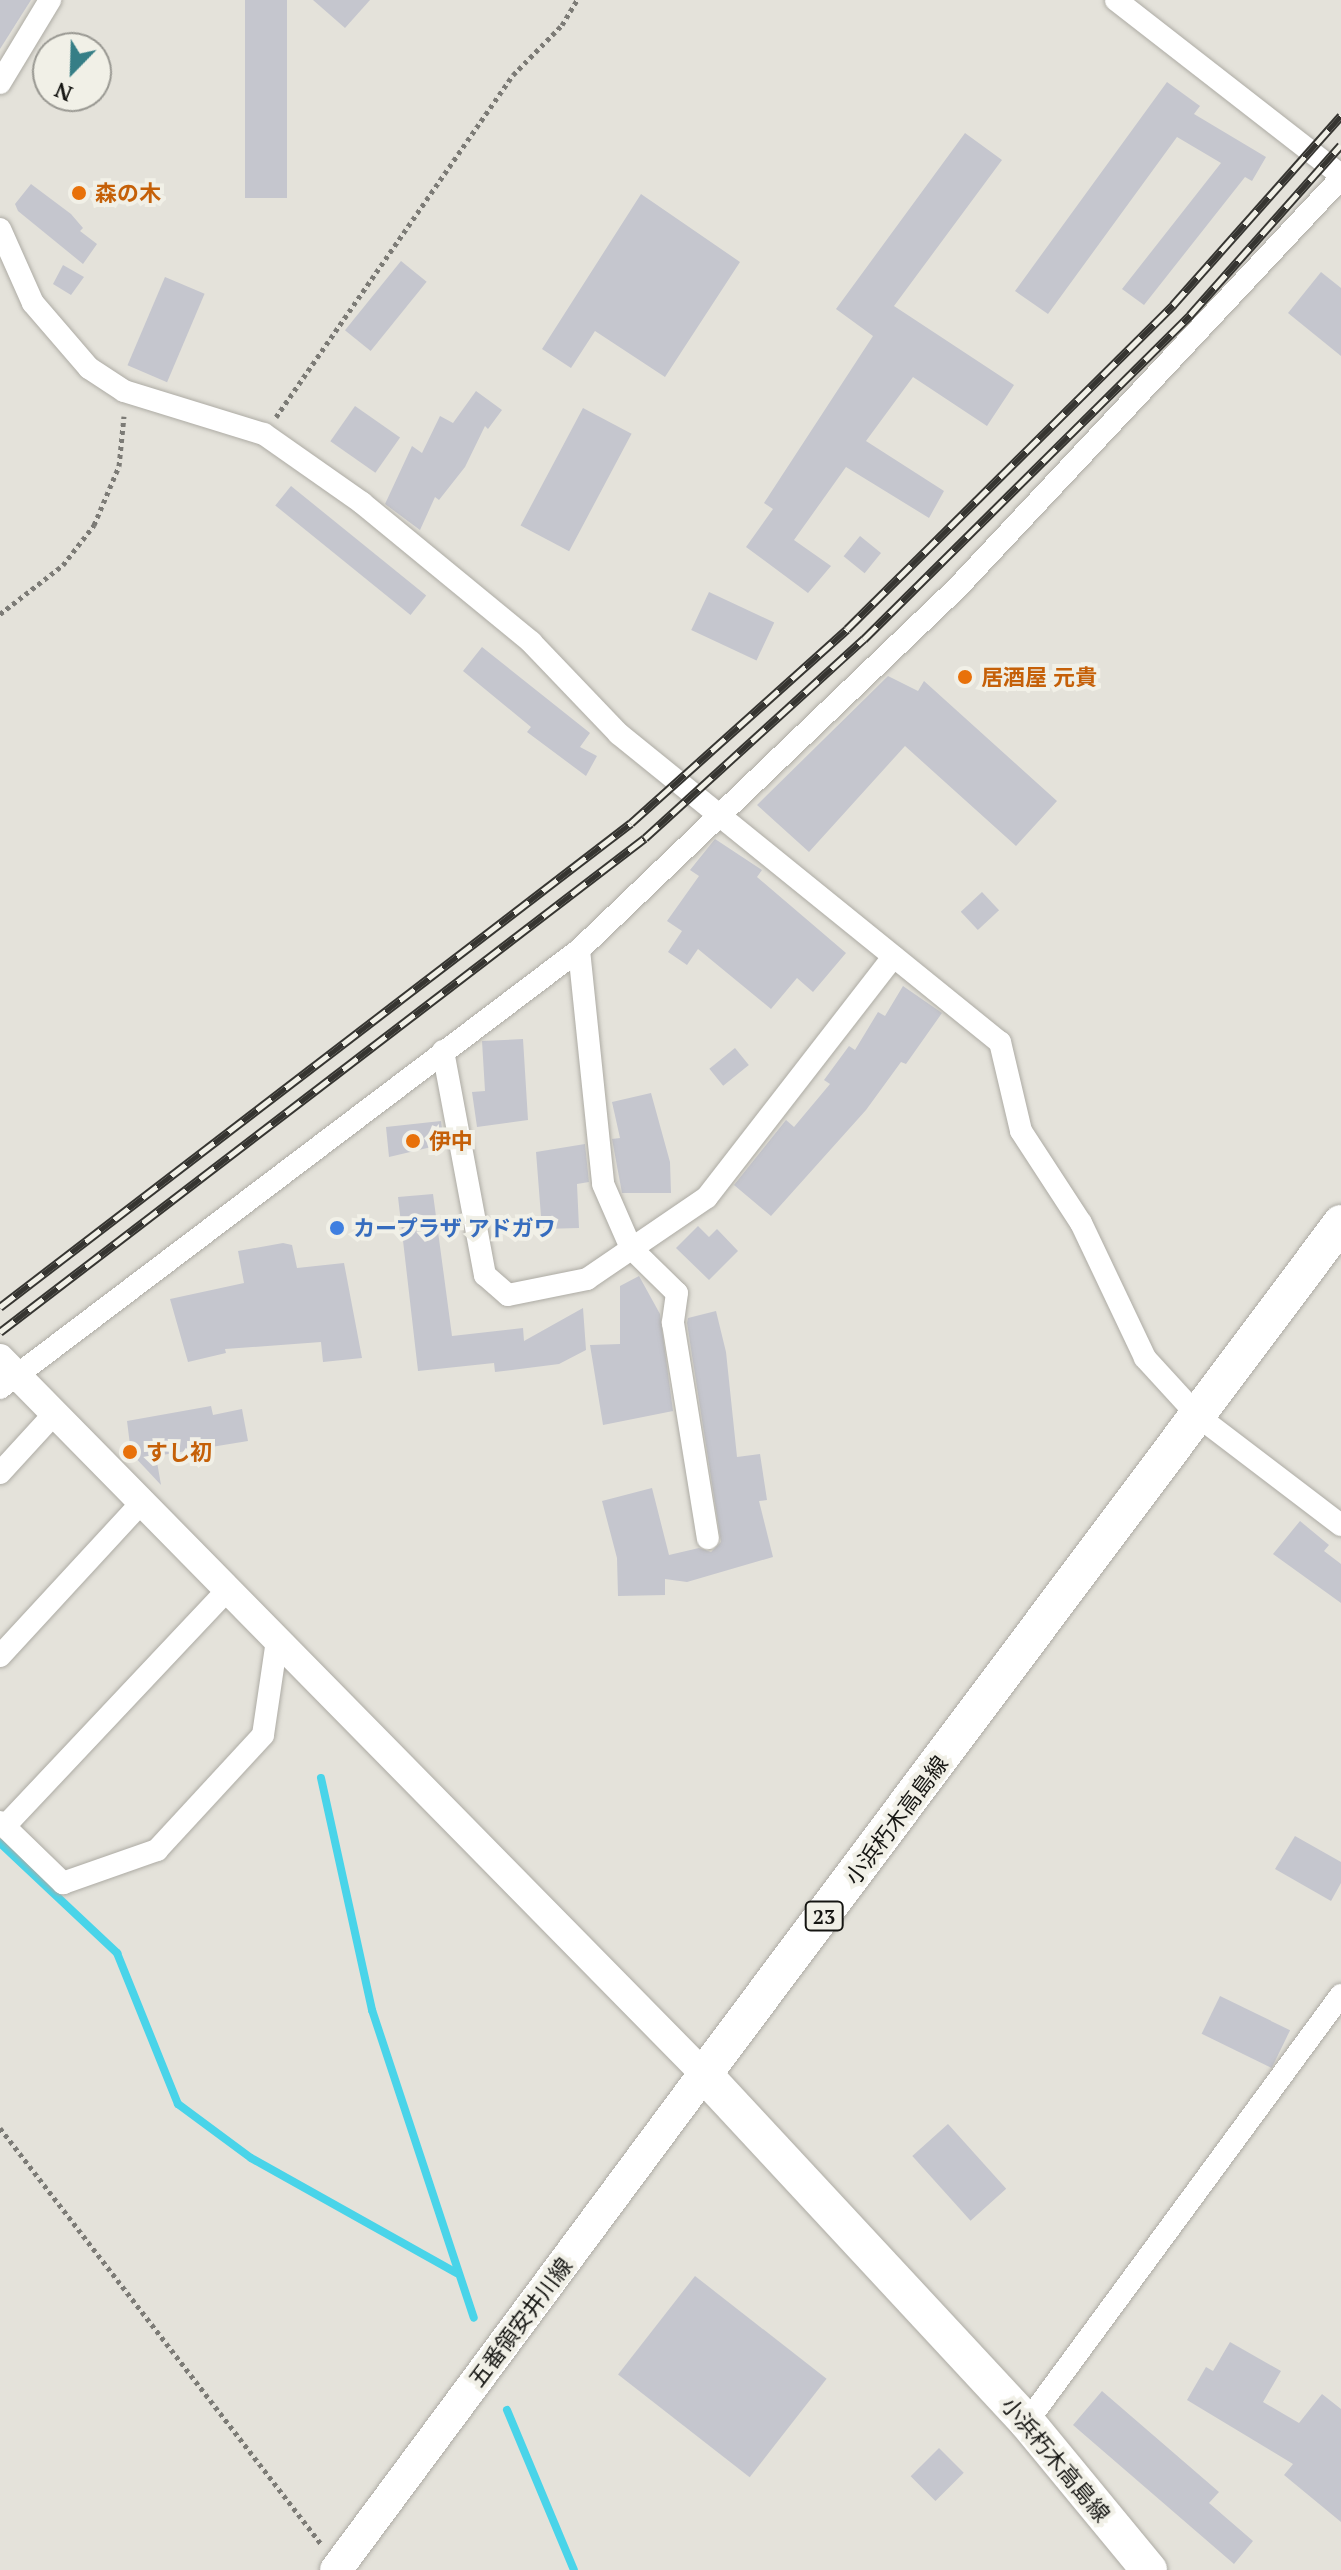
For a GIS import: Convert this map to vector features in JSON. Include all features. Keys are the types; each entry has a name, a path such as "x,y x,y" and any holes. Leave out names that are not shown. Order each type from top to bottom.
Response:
{"main road":[{"name":"小浜朽木高島線","path":"1149,2570 1027,2422 704,2074 1199,1417 1341,1223"},
{"name":"五番領安井川線","path":"337,2569 704,2074"}],"street":[{"path":"0,83 50,0"},
{"path":"704,2074 55,1413 5,1373 579,950 958,587 1341,176 1116,0"},
{"path":"0,229 33,303 57,336 124,391 264,434 362,503 531,642 619,734 1000,1042 1021,1131 1081,1223 1145,1358 1199,1417 1341,1525"},
{"path":"579,950 603,1184 631,1248 677,1293 673,1323 708,1538"},
{"path":"443,1051 485,1275 508,1295 587,1279 707,1197 893,957"},
{"path":"0,1473 55,1413"},
{"path":"0,1656 142,1502"},
{"path":"228,1589 2,1824 63,1883 157,1850 263,1735 277,1640"},
{"path":"1027,2422 1341,1995"}],"path":[{"path":"264,434 513,75 562,25 577,0"},
{"path":"0,614 63,565 94,525 119,466 124,391"},
{"path":"0,2128 337,2569"}],"building":[{"path":"0,0 31,0 0,49"},
{"path":"245,0 287,0 287,198 245,198"},
{"path":"313,0 370,0 345,28"},
{"path":"1167,82 1200,106 1194,114 1266,157 1252,181 1245,177 1144,305 1122,289 1221,163 1177,137 1048,314 1015,291"},
{"path":"965,133 1002,160 894,306 1014,385 987,426 913,377 866,441 944,491 929,518 846,467 794,540 831,566 808,593 746,547 773,509 764,503 873,336 836,309"},
{"path":"31,184 71,214 83,228 80,231 97,244 83,264 18,211 15,204"},
{"path":"641,194 740,262 665,377 595,331 571,368 542,349"},
{"path":"401,261 427,282 371,351 345,330"},
{"path":"63,265 84,277 71,295 53,284"},
{"path":"1321,272 1341,288 1341,356 1288,313"},
{"path":"165,277 205,294 167,382 127,365"},
{"path":"476,391 502,410 488,429 485,426 465,467 439,500 435,497 420,530 385,504 412,446 422,453 440,416 453,423"},
{"path":"355,406 400,438 375,473 330,441"},
{"path":"583,408 632,434 569,551 521,525"},
{"path":"291,486 426,596 410,615 275,505"},
{"path":"860,536 881,553 865,573 844,556"},
{"path":"709,592 774,622 757,660 691,630"},
{"path":"482,647 590,733 580,747 597,756 586,776 527,732 531,727 463,671"},
{"path":"888,676 918,691 924,681 1057,801 1016,846 905,746 809,852 757,805"},
{"path":"715,839 762,870 757,877 846,953 813,992 797,978 771,1009 698,949 687,965 668,952 682,931 667,921 699,876 690,870"},
{"path":"982,892 999,910 978,930 961,912"},
{"path":"903,986 942,1013 906,1064 901,1062 866,1110 771,1216 734,1185 786,1120 794,1127 830,1084 824,1080 849,1046 855,1050 878,1012 885,1016"},
{"path":"523,1039 528,1120 477,1127 472,1092 485,1091 482,1041"},
{"path":"735,1048 749,1065 723,1086 709,1069"},
{"path":"651,1093 670,1162 671,1193 622,1193 612,1139 620,1138 612,1102"},
{"path":"441,1121 444,1144 389,1157 386,1127"},
{"path":"585,1144 589,1182 577,1184 579,1228 542,1229 536,1152"},
{"path":"433,1194 452,1336 523,1328 524,1341 583,1308 586,1350 559,1364 495,1372 494,1363 418,1371 398,1197"},
{"path":"698,1226 709,1237 717,1229 738,1251 709,1280 676,1248"},
{"path":"283,1243 292,1245 297,1268 344,1263 362,1358 323,1362 321,1342 225,1349 226,1353 188,1362 170,1299 244,1283 238,1251"},
{"path":"639,1276 660,1314 673,1411 603,1425 590,1345 620,1344 620,1286"},
{"path":"716,1311 726,1352 737,1457 760,1454 767,1500 759,1501 773,1557 687,1582 665,1579 665,1595 618,1596 617,1558 602,1501 652,1488 669,1555 699,1548 711,1552 721,1542 687,1323 688,1318"},
{"path":"211,1406 213,1415 242,1409 248,1441 156,1456 161,1485 131,1453 127,1421"},
{"path":"1300,1521 1329,1545 1324,1551 1341,1564 1341,1603 1273,1554"},
{"path":"1295,1836 1341,1862 1341,1883 1331,1901 1275,1869"},
{"path":"1220,1996 1290,2030 1272,2068 1202,2034"},
{"path":"948,2124 1006,2189 971,2221 912,2156"},
{"path":"695,2276 827,2379 750,2477 618,2375"},
{"path":"1230,2342 1281,2371 1263,2402 1299,2423 1322,2394 1341,2409 1341,2522 1284,2475 1293,2464 1187,2400 1206,2367 1213,2371"},
{"path":"1102,2391 1219,2492 1209,2503 1253,2541 1234,2564 1073,2425"},
{"path":"939,2448 964,2473 935,2501 911,2476"}],"waterway":[{"path":"321,1778 372,2010 474,2318"},
{"path":"0,1843 117,1953 178,2104 251,2158 457,2273"},
{"path":"507,2410 574,2570"}],"railway":[{"path":"0,1307 631,823 847,629 1173,305 1341,116"},
{"path":"0,1332 645,838 864,639 1190,315 1341,145"}],"place":[{"name":"森の木","path":"79,193"},
{"name":"居酒屋 元貴","path":"965,677"},
{"name":"伊中","path":"413,1141"},
{"name":"カープラザ アドガワ","path":"337,1228"},
{"name":"すし初","path":"130,1452"}]}
